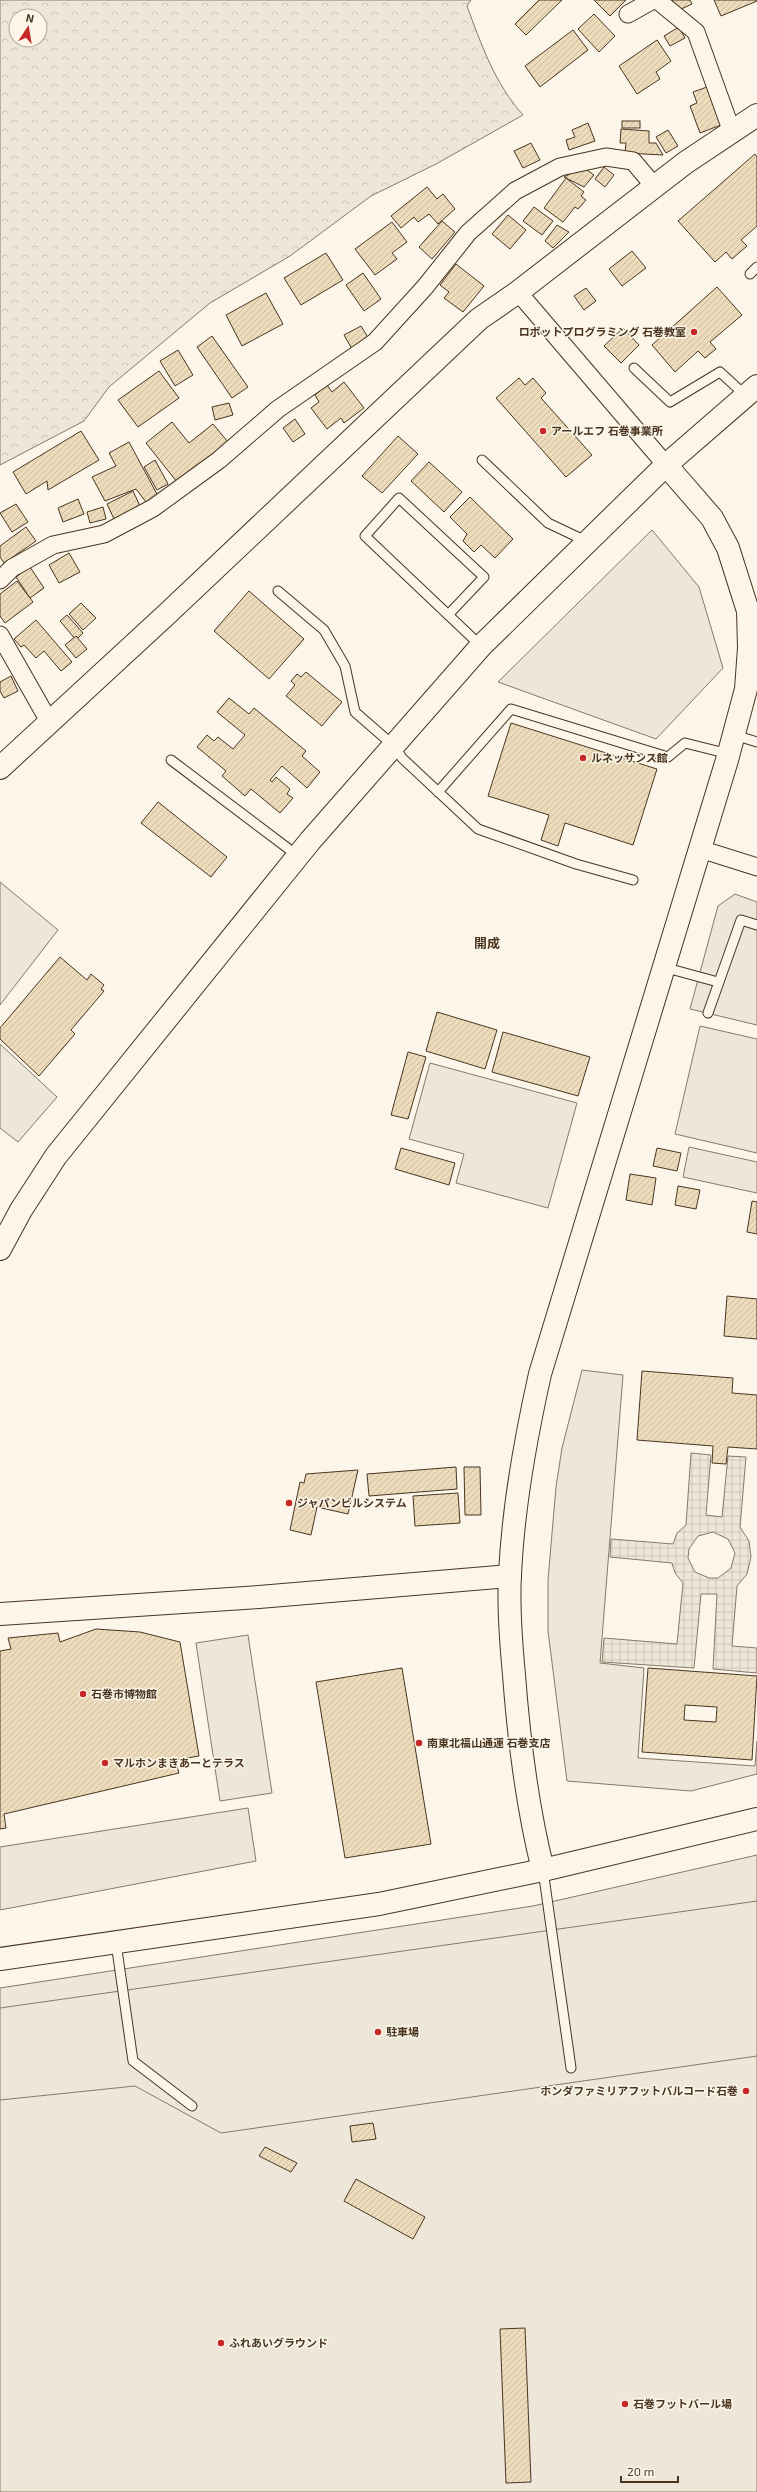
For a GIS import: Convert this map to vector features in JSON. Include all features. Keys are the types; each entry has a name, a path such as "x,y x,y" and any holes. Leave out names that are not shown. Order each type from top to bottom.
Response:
{"street":[{"path":"628,14 652,0"},
{"path":"657,0 696,32 732,132"},
{"path":"0,768 50,723 479,320 655,187 757,115"},
{"path":"0,580 12,568 53,545 104,534 153,508 219,460 278,409 375,342 425,287 468,232 515,191 560,167 606,157 633,160 655,187"},
{"path":"518,292 712,518 728,548 748,611 749,648 746,689 731,744 540,1374 519,1483 510,1576 518,1723 531,1820 543,1870"},
{"path":"0,1249 21,1210 56,1156 298,856 481,646 666,465 751,391"},
{"path":"0,635 50,723"},
{"path":"700,849 757,867"},
{"path":"0,1614 259,1597 510,1576"},
{"path":"0,1959 379,1904 543,1870 757,1819"}],"lane":[{"path":"750,274 757,267"},
{"path":"634,368 670,402 720,372 751,391"},
{"path":"482,460 548,523 588,542"},
{"path":"448,615 484,577 400,498 365,536 448,615 481,646"},
{"path":"278,591 324,630 345,666 355,712 394,746 402,758 478,829 576,864 633,880"},
{"path":"438,792 511,709 668,758 685,743 731,744 757,742"},
{"path":"171,760 298,856"},
{"path":"708,1014 741,920 757,925"},
{"path":"663,967 718,982"},
{"path":"543,1870 571,2068"},
{"path":"116,1943 133,2061 192,2106"}],"green space":[{"path":"0,0 471,0 467,6 490,63 504,90 523,115 436,164 371,196 290,256 210,303 109,387 84,421 0,465"},
{"path":"700,1026 757,1039 757,1153 675,1134"},
{"path":"757,1855 757,2492 0,2492 0,1988 533,1906"}],"shaded area":[{"path":"652,530 699,587 723,668 656,739 498,682"},
{"path":"0,882 58,930 0,1005"},
{"path":"735,894 757,902 757,1025 690,1009 718,906"},
{"path":"0,1044 57,1097 18,1142 0,1128"},
{"path":"430,1063 577,1103 548,1208 456,1183 464,1154 409,1139"},
{"path":"689,1147 757,1162 757,1193 683,1177"},
{"path":"582,1370 623,1375 600,1663 644,1668 638,1758 755,1766 757,1741 757,1774 691,1791 567,1781 548,1631 548,1580 556,1487 562,1448"},
{"path":"691,1453 711,1455 706,1515 722,1517 728,1456 746,1457 740,1527 749,1541 751,1557 747,1574 737,1586 732,1646 757,1648 757,1673 713,1669 717,1594 701,1594 694,1668 602,1662 604,1638 677,1644 683,1583 675,1573 672,1563 610,1557 611,1539 673,1544 677,1533 686,1525","holes":["713,1532 728,1539 735,1553 731,1568 718,1578 709,1578 695,1572 688,1558 689,1549 698,1536"]},
{"path":"248,1635 272,1793 220,1801 196,1643"},
{"path":"248,1808 256,1861 0,1910 0,1847"},
{"name":"駐車場","path":"757,1901 757,2056 221,2133 135,2086 0,2100 0,2008"}],"building":[{"path":"539,0 562,0 526,35 515,24"},
{"path":"594,0 626,0 610,16"},
{"path":"672,0 690,0 692,4 677,11"},
{"path":"714,0 757,0 757,1 721,16"},
{"path":"594,14 615,36 599,52 578,29"},
{"path":"679,27 685,38 670,46 664,36"},
{"path":"573,30 588,50 540,87 525,66"},
{"path":"657,40 671,61 656,72 660,79 637,94 619,66"},
{"path":"707,87 721,125 700,133 690,106 697,103 693,92"},
{"path":"622,121 640,121 640,128 622,128"},
{"path":"588,123 595,141 569,150 566,140 575,137 572,130"},
{"path":"621,129 649,131 649,143 656,143 663,155 625,153 626,143 620,143"},
{"path":"668,130 678,146 666,153 656,137"},
{"path":"531,143 540,160 523,168 514,151"},
{"path":"755,154 757,157 757,226 741,240 747,246 732,259 726,252 715,262 678,221"},
{"path":"583,167 594,175 584,187 564,177"},
{"path":"604,167 614,175 605,187 595,179"},
{"path":"566,178 584,192 581,196 586,200 578,209 575,207 563,222 544,208"},
{"path":"427,187 437,199 443,194 455,209 438,224 429,214 418,222 414,217 401,228 391,216"},
{"path":"534,207 553,221 542,235 523,221"},
{"path":"508,215 526,230 510,249 492,234"},
{"path":"442,221 455,232 432,259 419,247"},
{"path":"392,222 407,242 392,253 397,259 375,275 355,249"},
{"path":"557,225 569,232 553,248 545,241"},
{"path":"632,251 646,268 622,286 609,269"},
{"path":"326,253 343,280 301,305 284,278"},
{"path":"456,264 484,286 463,312 444,298 449,292 440,285"},
{"path":"363,273 381,299 364,311 346,285"},
{"path":"717,287 742,315 710,342 716,349 705,358 698,351 675,372 652,345"},
{"path":"586,288 596,301 584,310 574,296"},
{"path":"266,293 283,324 242,346 226,315"},
{"path":"361,326 369,339 352,349 344,335"},
{"path":"623,328 639,345 621,363 604,346"},
{"path":"212,336 248,387 232,398 197,347"},
{"path":"178,350 193,375 175,386 160,361"},
{"path":"159,371 179,398 138,427 118,400"},
{"path":"519,378 525,385 533,378 546,393 541,398 592,455 566,477 496,398"},
{"path":"344,382 364,408 344,423 341,418 327,429 311,408 319,402 315,395 327,385 332,392"},
{"path":"229,403 233,415 215,420 212,407"},
{"path":"295,419 305,434 293,442 283,428"},
{"path":"172,422 189,443 213,424 228,442 177,482 146,443"},
{"path":"81,431 99,460 48,490 47,481 26,494 13,472"},
{"path":"398,436 418,454 382,493 362,476"},
{"path":"129,442 158,496 146,502 136,489 105,501 92,477 116,466 109,453"},
{"path":"155,460 168,484 157,490 144,467"},
{"path":"429,462 462,492 444,512 411,481"},
{"path":"133,491 140,506 114,519 107,504"},
{"path":"470,497 513,539 495,558 481,545 474,552 463,541 467,534 450,517"},
{"path":"78,499 84,514 63,522 58,508"},
{"path":"16,504 28,522 12,532 0,513"},
{"path":"103,507 106,519 90,523 87,512"},
{"path":"26,527 36,541 4,563 0,557 0,546"},
{"path":"69,553 80,572 59,583 49,565"},
{"path":"30,567 44,588 30,598 16,577"},
{"path":"17,581 33,602 5,623 0,616 0,594"},
{"path":"249,591 304,639 269,679 214,631"},
{"path":"81,603 96,618 83,630 69,614"},
{"path":"67,615 83,633 76,640 60,621"},
{"path":"36,620 72,662 61,671 44,651 36,658 24,645 21,647 14,639"},
{"path":"76,636 87,649 76,658 65,645"},
{"path":"306,672 342,702 322,726 286,696 295,685 291,681 297,674 301,677"},
{"path":"11,676 18,691 4,698 0,691 0,682"},
{"path":"229,698 249,714 254,708 306,751 302,756 320,772 307,788 282,766 270,780 272,782 276,777 290,789 287,794 293,798 280,813 251,789 245,796 222,776 226,771 197,747 207,735 214,741 218,737 233,749 245,735 217,712"},
{"path":"511,723 657,769 633,845 565,823 558,846 541,840 549,815 488,796"},
{"path":"158,802 227,857 211,877 141,823"},
{"path":"60,957 87,980 91,974 104,985 101,989 104,991 71,1030 75,1034 39,1076 0,1039 0,1028"},
{"path":"437,1012 497,1030 485,1069 426,1051"},
{"path":"503,1032 590,1057 578,1096 492,1072"},
{"path":"408,1052 426,1057 408,1119 391,1115"},
{"path":"401,1148 455,1163 449,1185 395,1169"},
{"path":"657,1148 681,1153 677,1171 653,1166"},
{"path":"630,1174 656,1178 652,1205 626,1200"},
{"path":"678,1186 700,1190 696,1209 675,1205"},
{"path":"752,1201 757,1202 757,1234 747,1232"},
{"path":"727,1296 757,1299 757,1339 724,1336"},
{"path":"642,1371 733,1378 732,1393 757,1395 757,1449 728,1447 726,1464 712,1463 713,1446 637,1440"},
{"path":"456,1467 457,1489 369,1496 367,1474"},
{"path":"464,1467 480,1467 481,1515 465,1515"},
{"path":"358,1470 348,1514 317,1507 311,1535 290,1530 300,1482 304,1483 306,1474"},
{"path":"458,1493 460,1523 415,1526 413,1496"},
{"path":"96,1629 140,1632 180,1642 199,1756 175,1760 179,1773 4,1814 6,1828 0,1829 0,1651 11,1649 8,1638 58,1633 60,1642"},
{"path":"402,1668 431,1844 345,1858 316,1682"},
{"path":"648,1668 757,1676 752,1760 642,1752","holes":["685,1705 717,1707 716,1722 684,1720"]},
{"path":"373,2123 376,2139 352,2142 350,2126"},
{"path":"265,2147 297,2163 291,2172 259,2156"},
{"path":"356,2179 425,2217 413,2239 344,2201"},
{"path":"525,2328 531,2482 506,2483 500,2329"}],"place":[{"name":"ロボットプログラミング 石巻教室","path":"694,332"},
{"name":"アールエフ 石巻事業所","path":"543,431"},
{"name":"ルネッサンス館","path":"583,758"},
{"name":"ジャパンビルシステム","path":"289,1503"},
{"name":"石巻市博物館","path":"83,1694"},
{"name":"南東北福山通運 石巻支店","path":"419,1743"},
{"name":"マルホンまきあーとテラス","path":"105,1763"},
{"name":"駐車場","path":"378,2032"},
{"name":"ホンダファミリアフットバルコード石巻","path":"746,2091"},
{"name":"ふれあいグラウンド","path":"221,2343"},
{"name":"石巻フットバール場","path":"625,2404"}],"district":[{"name":"開成","path":"487,943"}]}
